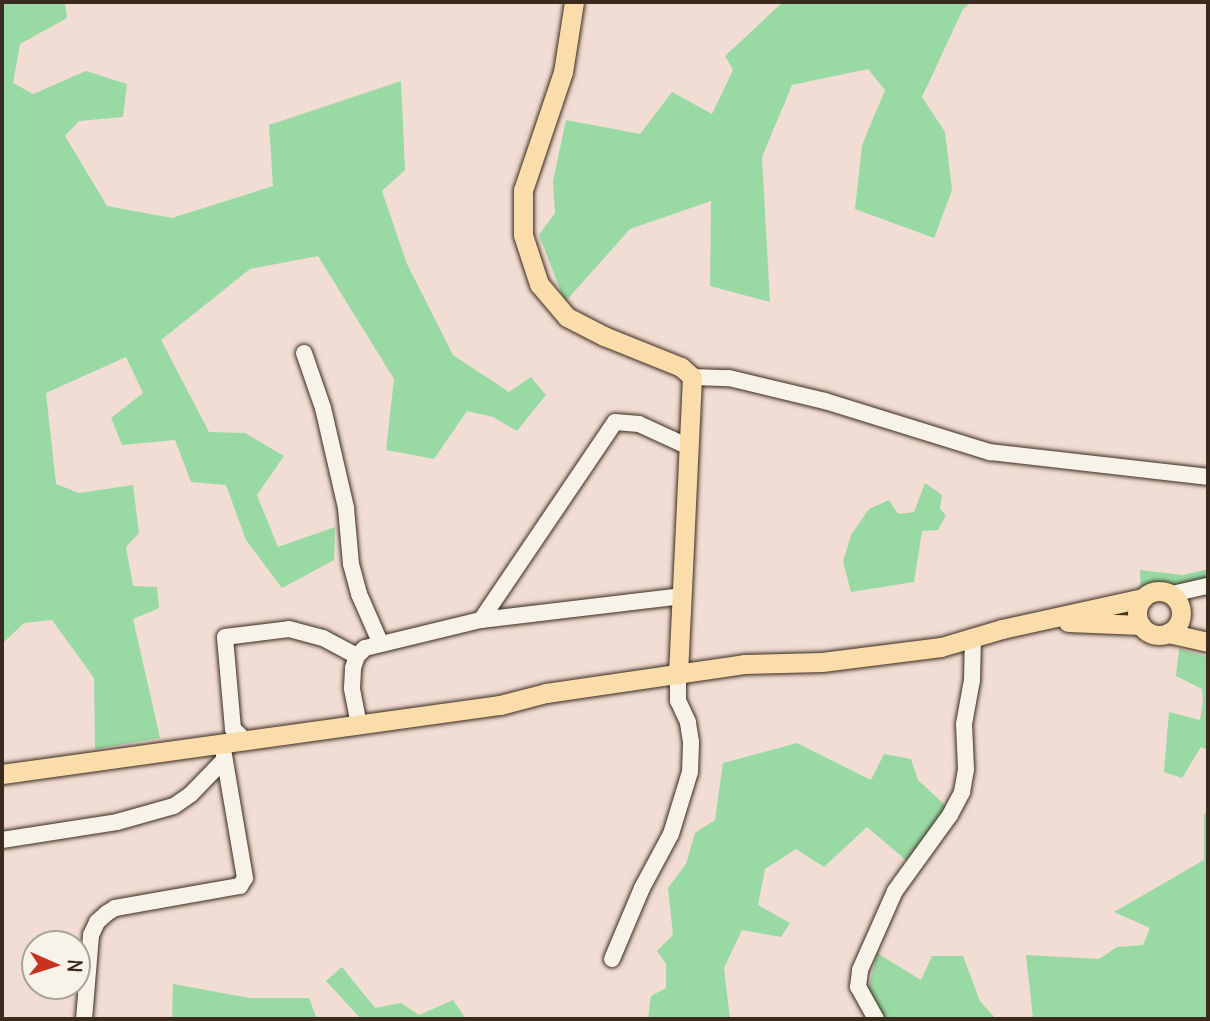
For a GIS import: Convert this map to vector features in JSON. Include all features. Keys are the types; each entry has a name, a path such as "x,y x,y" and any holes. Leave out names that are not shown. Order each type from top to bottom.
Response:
{"main road":[{"path":"574,2 563,72 523,190 523,235 528,258 539,284 567,317 681,368 692,377 678,675"},
{"path":"2,774 223,752 246,741 500,705 546,693 774,662 822,663 941,647 1162,592 1171,594 1182,611 1176,627 1168,633"},
{"path":"1143,598 1137,616 1141,625 1149,632 1168,633 1208,642"},
{"path":"1046,620 1141,625"}],"street":[{"path":"304,353 323,408 346,508 351,564 359,594 380,642"},
{"path":"692,377 729,378 825,401 990,452 1208,477"},
{"path":"481,620 615,422 639,424 689,447"},
{"path":"1171,594 1208,586"},
{"path":"359,725 352,688 357,656 365,648 380,642 481,620 681,596"},
{"path":"246,741 233,729 225,637 289,629 323,638 357,656"},
{"path":"876,1019 858,987 860,970 895,891 950,815 962,792 966,769 964,724 972,680 973,637"},
{"path":"612,959 642,888 671,834 690,772 691,742 688,722 678,701 678,675"},
{"path":"2,840 117,822 174,806 191,794 223,752"},
{"path":"84,1019 91,935 97,922 107,913 115,908 240,886 245,878 223,752"}],"green space":[{"path":"2,2 65,2 67,18 20,44 13,83 33,94 86,71 127,84 123,117 79,121 65,136 107,206 172,218 273,186 269,125 401,81 405,170 382,191 407,264 453,355 509,392 531,377 546,395 517,431 493,417 467,411 434,459 386,450 394,379 318,256 250,269 161,340 209,432 245,433 284,456 257,495 278,547 335,527 334,560 282,588 246,540 226,485 191,482 175,440 122,445 111,418 143,393 126,357 46,393 56,484 79,493 133,485 139,533 126,547 133,586 157,587 159,608 133,619 160,738 95,749 94,678 52,620 24,623 2,644"},
{"path":"783,2 972,2 963,9 922,97 945,132 952,190 934,238 855,209 862,145 885,90 868,69 792,85 762,157 770,302 710,286 711,201 630,229 565,302 539,235 555,213 553,181 566,120 640,134 672,92 712,114 733,70 725,56"},
{"path":"925,483 942,495 940,509 946,515 938,530 922,531 914,582 851,592 843,562 851,535 869,509 889,500 898,514 914,512"},
{"path":"1208,569 1208,582 1141,599 1140,570 1183,575"},
{"path":"1179,649 1208,657 1208,750 1201,747 1182,778 1164,772 1169,712 1200,720 1203,702 1202,689 1176,676"},
{"path":"797,743 871,780 884,754 911,759 918,780 948,808 907,861 867,827 824,867 796,849 765,869 758,905 790,923 781,937 742,930 724,968 730,1019 648,1019 651,996 666,988 666,964 657,951 673,935 668,888 686,864 695,833 715,820 723,763"},
{"path":"1208,812 1208,1019 1033,1019 1026,955 1099,959 1117,947 1143,945 1150,928 1114,912 1204,860 1204,814"},
{"path":"877,953 921,980 932,956 963,956 980,1001 996,1019 885,1019 868,992"},
{"path":"342,967 375,1008 401,1003 419,1015 453,1000 466,1019 361,1019 326,981"},
{"path":"173,984 250,998 309,998 317,1019 172,1019"}]}
